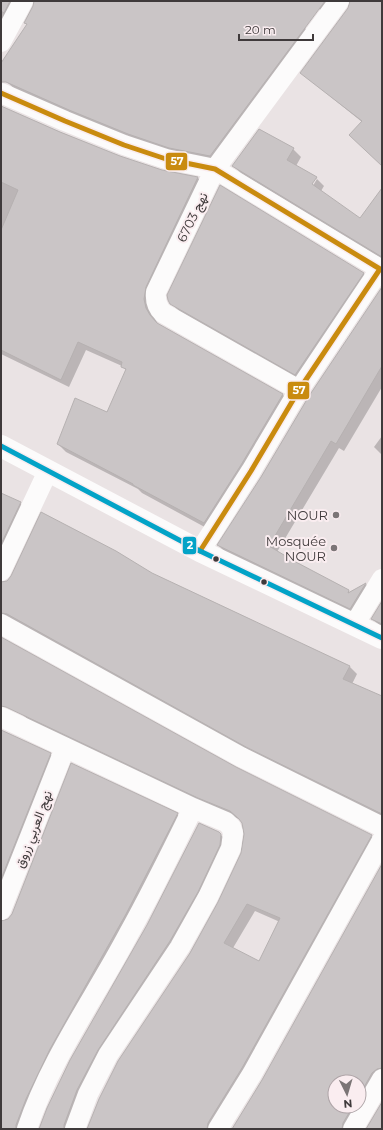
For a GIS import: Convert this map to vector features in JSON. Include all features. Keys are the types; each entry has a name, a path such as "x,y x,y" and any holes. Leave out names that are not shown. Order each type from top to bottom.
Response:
{"street":[{"path":"1,42 22,1"},
{"name":"نهج 6703","path":"299,390 163,313 156,304 155,298 156,292 215,169 339,1"},
{"path":"1,93 124,145 166,159 215,169 381,268 299,390 251,471 200,551"},
{"path":"1,446 200,551 382,638"},
{"path":"1,571 48,470"},
{"path":"354,624 382,579"},
{"path":"1,624 242,757 382,827"},
{"path":"1,718 226,822 231,827 233,833 231,848 208,898 180,947 108,1055 88,1094 75,1129"},
{"name":"نهج العربي زروق","path":"1,910 65,748"},
{"path":"27,1129 41,1092 59,1056 128,935 193,808"},
{"path":"218,1129 252,1074 382,840"},
{"path":"352,1129 381,1083"}],"building":[{"path":"1,1 10,1 4,13 1,11"},
{"path":"34,1 325,1 210,156 169,148 128,134 6,82 1,82 1,63 27,24 24,23"},
{"path":"350,1 382,1 382,166 349,135 362,121 300,73 348,8"},
{"path":"1,106 120,156 162,170 198,177 146,287 144,299 146,308 157,323 283,394 241,465 204,523 57,444 75,398 107,412 126,369 121,367 122,362 78,342 61,380 1,350 1,230 18,190 1,182"},
{"path":"259,129 294,148 287,160 317,177 312,184 360,218 382,188 382,257 232,166"},
{"path":"220,185 364,273 295,375 170,304 168,300 167,295"},
{"path":"382,287 382,366 336,444 331,441 269,546 349,590 348,593 366,583 350,609 217,545 261,477 309,396"},
{"path":"1,493 21,502 1,544"},
{"path":"41,512 116,551 152,573 350,666 343,679 382,696 382,814 246,747 7,614 1,613 1,582 7,581 11,576"},
{"path":"382,601 382,624 371,619"},
{"path":"1,637 236,767 372,835 242,1068 208,1123 207,1129 87,1129 99,1099 118,1061 190,953 218,902 241,853 244,834 242,823 230,811 198,798 6,707 1,706","holes":["247,904 280,918 259,961 224,943"]},
{"path":"1,730 51,753 1,879"},
{"path":"71,763 178,813 126,914 50,1049 26,1099 16,1125 16,1129 1,1129 1,921 8,919 12,914"},
{"path":"199,823 221,834 220,845 198,892 170,941 98,1050 77,1090 64,1125 64,1129 39,1129 47,1108 70,1060 147,925"},
{"path":"382,864 382,1068 377,1069 372,1073 367,1082 367,1074 327,1074 327,1114 348,1114 343,1123 342,1129 232,1129 262,1080"},
{"path":"382,1102 382,1129 366,1129"}],"transit line":[{"name":"57","path":"1,93 124,145 166,159 215,169 380,269 299,390 251,471 200,551"},
{"name":"2","path":"1,446 200,551 382,638"}],"place":[{"name":"NOUR","path":"336,515"},
{"name":"Mosquée NOUR","path":"334,548"}]}
